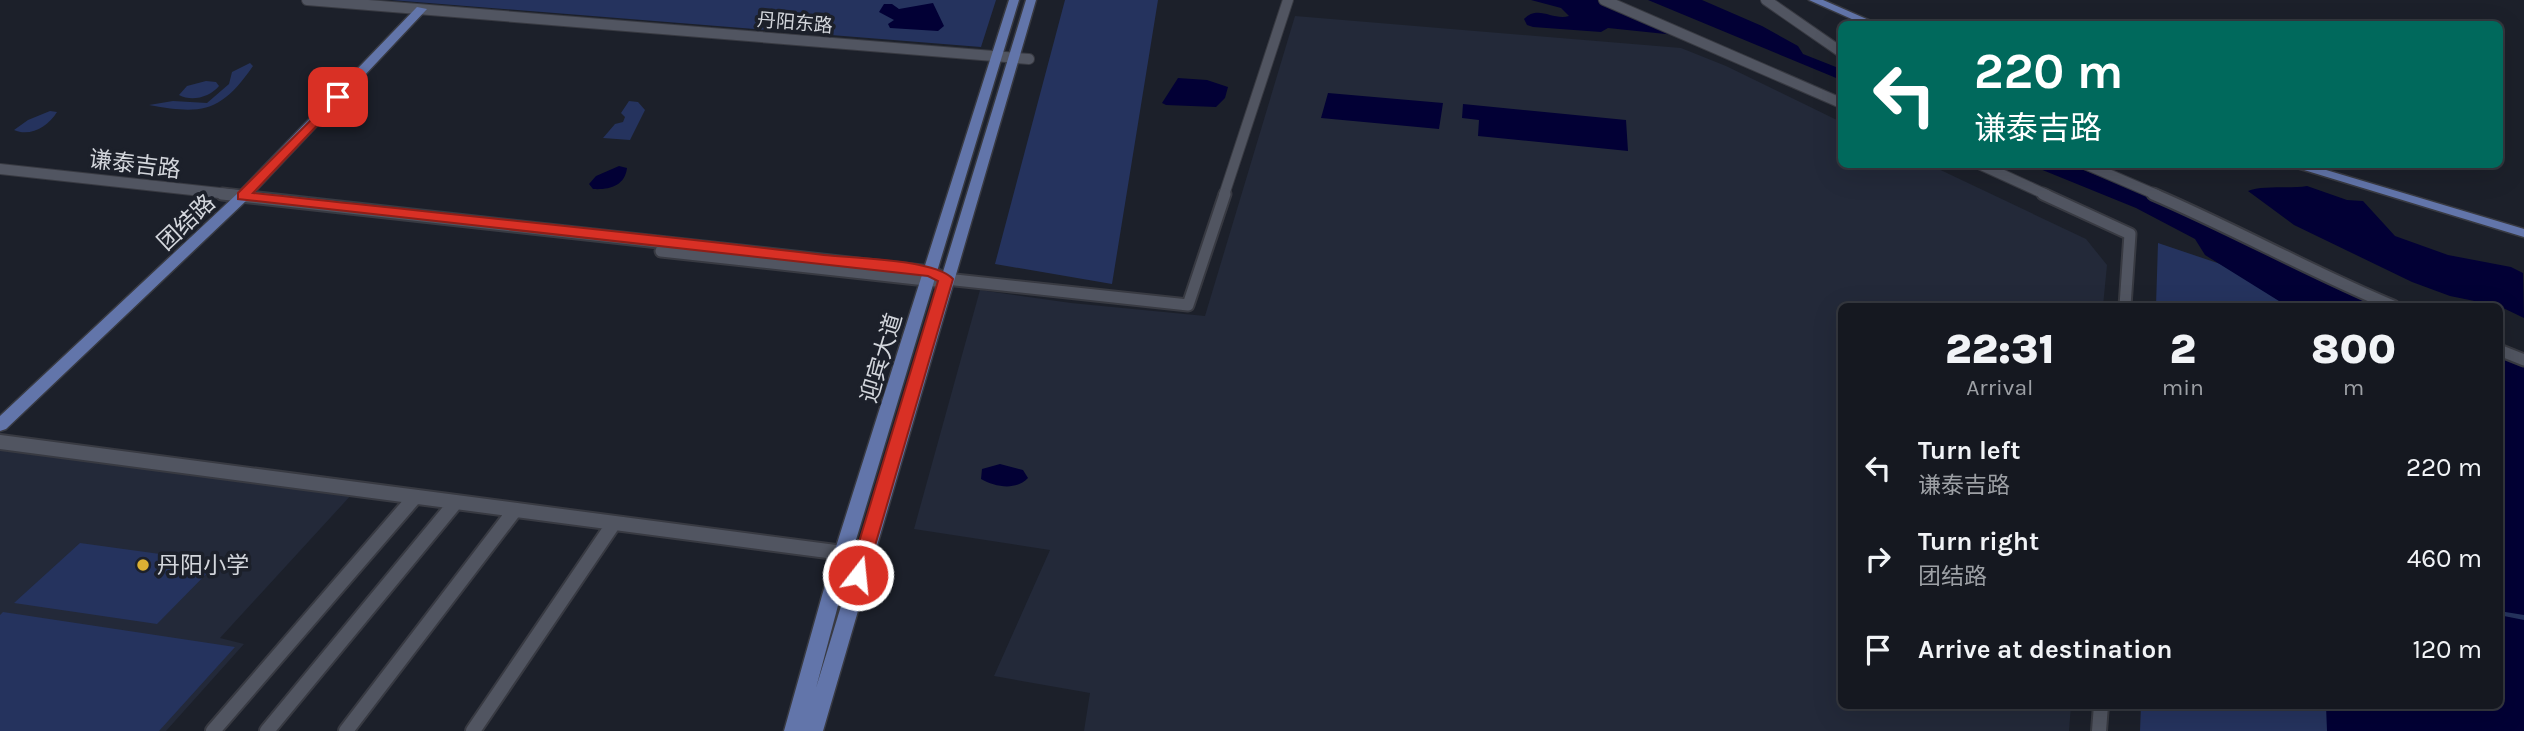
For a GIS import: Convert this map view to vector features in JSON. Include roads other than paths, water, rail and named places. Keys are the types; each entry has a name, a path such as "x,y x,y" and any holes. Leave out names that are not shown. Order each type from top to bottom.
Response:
{"main road":[{"name":"迎宾大道","path":"1013,57 1014,0"},
{"name":"迎宾大道","path":"794,731 843,553 1031,0"},
{"path":"1814,0 1872,21"},
{"path":"1833,0 1873,21"},
{"name":"团结路","path":"0,425 234,199 419,6"},
{"path":"2304,168 2524,233"},
{"path":"2340,168 2524,223"},
{"name":"团结路","path":"0,416 234,199"},
{"name":"迎宾大道","path":"813,731 935,278"}],"street":[{"name":"丹阳东路","path":"307,0 419,6 1013,57"},
{"name":"谦泰吉路","path":"0,176 234,199 1188,304 1289,0"},
{"path":"1604,0 1838,102"},
{"path":"1766,0 1838,50"},
{"path":"1988,168 2130,234 2125,303"},
{"path":"2094,168 2226,225 2326,278 2386,303"},
{"name":"谦泰吉路","path":"0,169 234,199"},
{"path":"2503,352 2524,360"},
{"path":"0,442 843,553"},
{"path":"213,731 415,496"},
{"path":"267,731 456,502"},
{"path":"346,731 515,510"},
{"path":"473,731 614,523"},
{"path":"2099,731 2101,709"}],"place":[{"name":"丹阳小学","path":"143,565"}]}
